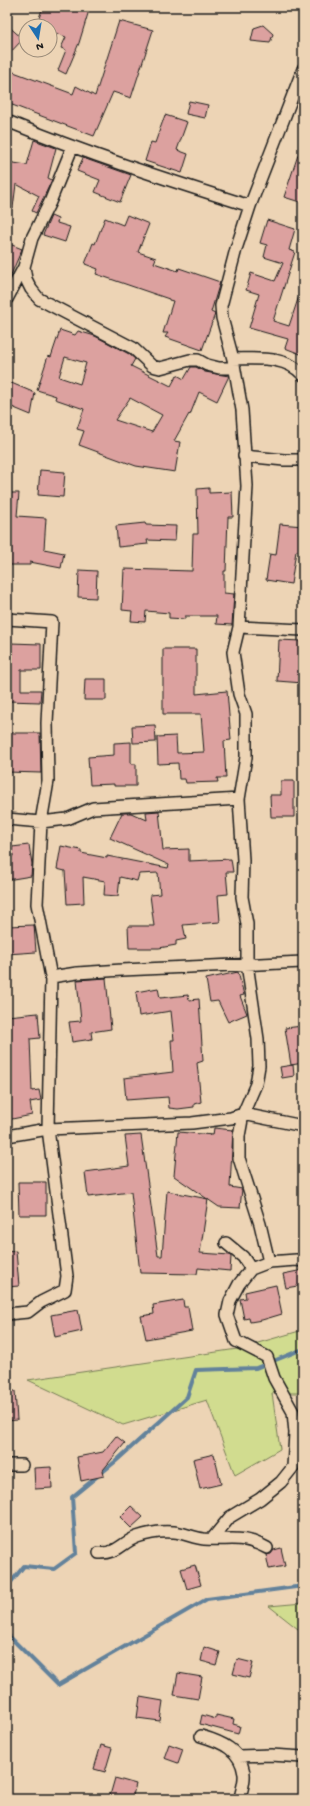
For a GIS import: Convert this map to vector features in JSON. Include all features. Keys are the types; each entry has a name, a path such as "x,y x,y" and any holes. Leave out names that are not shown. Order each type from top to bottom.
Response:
{"street":[{"path":"269,1262 260,1224 239,1158 243,1114 256,1084 259,1066 258,1039 247,964 246,924 242,898 243,860 239,799 246,756 246,714 239,694 234,652 239,627 247,486 242,410 222,318 221,306 236,249 250,206 303,69"},
{"path":"7,121 72,148 128,168 250,206"},
{"path":"7,299 24,267 32,238 50,202 72,148"},
{"path":"24,267 26,278 31,289 39,299 133,348 152,366 160,368 190,360 198,360 206,365 219,368 262,359 283,362 297,368 303,375"},
{"path":"244,456 284,460 303,460"},
{"path":"7,619 52,622 47,723 48,781 41,822 37,904 51,977 48,1129 67,1276 65,1290 41,1302 28,1312 7,1314"},
{"path":"239,627 303,630"},
{"path":"7,819 41,822 67,819 93,808 239,799"},
{"path":"51,977 77,973 303,962"},
{"path":"7,1136 48,1129 192,1123 231,1118 243,1114 303,1126"},
{"path":"226,1243 243,1257 251,1269"},
{"path":"212,1539 230,1517 260,1499 268,1490 281,1482 293,1467 295,1433 293,1412 274,1378 267,1357 236,1341 227,1315 230,1301 239,1284 251,1269 269,1262 296,1260 303,1261"},
{"path":"7,1465 22,1465"},
{"path":"99,1553 109,1553 136,1537 149,1534 174,1532 203,1539 238,1538 254,1541 267,1548"},
{"path":"201,1736 218,1741 239,1756 271,1755 303,1757"},
{"path":"239,1756 244,1775 240,1799"}],"green space":[{"path":"303,1330 303,1393 272,1393 280,1449 235,1475 207,1400 123,1425 28,1380 237,1349"},
{"path":"303,1603 303,1629 298,1629 269,1606"}],"building":[{"path":"43,7 90,7 79,43 66,74 58,70 66,50 61,48 66,37 58,34 58,18 39,18"},
{"path":"119,21 153,30 131,98 113,92 94,136 7,103 7,79 11,71 73,94 76,86 95,96"},
{"path":"7,25 18,35 18,44 7,56"},
{"path":"263,25 273,34 270,43 251,41 254,28"},
{"path":"189,101 208,105 205,118 186,114"},
{"path":"165,115 187,122 177,150 188,154 182,173 145,161 151,142 155,143"},
{"path":"34,140 56,148 48,178 52,180 36,213 32,211 39,196 16,184 13,208 7,207 7,162 27,165"},
{"path":"301,146 303,146 303,203 284,197"},
{"path":"83,158 131,175 120,202 95,192 100,180 77,171"},
{"path":"127,215 149,224 138,252 156,258 154,263 178,271 179,268 220,282 211,312 215,314 202,350 165,337 168,333 163,333 173,301 96,274 98,269 85,264 105,218 123,225"},
{"path":"51,216 58,219 57,223 70,227 65,242 43,235"},
{"path":"267,220 295,229 289,250 295,252 273,321 289,326 301,290 303,290 303,355 285,348 288,339 249,328 259,294 246,290 251,273 275,281 283,263 264,257 267,245 260,243"},
{"path":"7,243 22,249 7,284"},
{"path":"60,330 75,335 78,331 95,336 129,354 135,359 131,366 171,386 177,375 184,379 191,367 196,367 205,372 229,376 217,401 199,392 190,415 189,414 174,441 180,442 175,472 136,466 79,445 84,431 77,429 84,409 55,399 56,396 37,390 48,356 51,357","holes":["65,357 86,363 80,384 59,377","130,398 162,415 152,432 115,420"]},
{"path":"9,382 35,393 31,415 7,405 7,387"},
{"path":"40,470 65,472 63,497 38,495"},
{"path":"209,488 209,493 232,492 233,517 228,517 224,593 234,594 232,625 216,624 217,616 185,616 185,619 169,618 169,613 146,611 145,622 131,621 132,611 122,610 124,569 192,571 193,534 198,534 197,489"},
{"path":"7,493 19,493 17,516 46,518 44,549 64,553 61,568 30,562 30,565 7,565"},
{"path":"145,523 146,525 176,526 175,541 147,540 148,544 118,547 116,526"},
{"path":"280,524 303,526 303,552 296,551 291,584 266,580 270,554 276,555"},
{"path":"79,570 97,571 96,598 78,597"},
{"path":"279,640 301,641 300,658 303,658 303,683 277,681"},
{"path":"10,643 41,644 41,670 21,670 21,690 41,690 40,702 7,701"},
{"path":"163,649 196,649 196,694 227,691 231,740 224,741 226,778 217,778 218,782 186,783 185,779 179,779 178,763 158,764 157,737 176,736 177,753 204,752 201,714 163,714"},
{"path":"85,679 106,679 106,700 84,700"},
{"path":"155,725 156,742 133,743 132,726"},
{"path":"7,733 40,733 41,773 7,772"},
{"path":"131,742 131,764 136,764 136,786 114,786 114,784 90,785 88,757 114,755 114,743"},
{"path":"281,781 294,781 294,817 271,817 270,795 281,795"},
{"path":"159,811 163,850 189,849 189,861 231,859 233,872 226,872 228,894 218,895 220,922 183,925 186,939 176,941 176,945 159,948 129,948 128,926 154,926 150,895 160,894 158,873 139,874 137,881 120,877 118,896 104,895 105,881 83,877 84,903 67,904 65,871 57,869 61,846 81,850 81,853 107,858 107,856 168,868 169,865 110,838 122,813 131,813 147,820 146,812"},
{"path":"29,845 32,864 31,876 7,880 7,857 13,856 12,847"},
{"path":"34,925 36,952 7,954 7,926"},
{"path":"238,972 244,995 240,996 247,1014 228,1022 218,1001 210,1002 206,979"},
{"path":"106,978 111,1029 91,1032 92,1039 72,1042 69,1022 81,1021 77,980"},
{"path":"158,988 160,998 188,995 189,1000 199,999 203,1061 197,1063 201,1102 194,1104 194,1107 178,1109 169,1108 168,1097 126,1100 124,1078 173,1072 171,1040 174,1040 171,1011 139,1016 136,992"},
{"path":"38,1013 40,1038 30,1039 32,1091 39,1090 41,1100 30,1102 32,1115 7,1120 7,1016"},
{"path":"303,1026 303,1063 291,1065 285,1028"},
{"path":"293,1065 294,1076 282,1078 280,1067"},
{"path":"214,1128 233,1130 230,1187 242,1189 240,1208 219,1207 174,1176 178,1132 213,1135"},
{"path":"141,1135 158,1256 162,1256 167,1191 208,1199 200,1253 230,1255 230,1271 198,1268 197,1274 140,1273 131,1192 88,1197 85,1172 129,1166 125,1136"},
{"path":"18,1182 46,1182 46,1215 19,1215"},
{"path":"16,1251 19,1286 7,1287 7,1252"},
{"path":"303,1270 303,1285 286,1288 283,1274"},
{"path":"276,1285 282,1314 250,1322 249,1318 244,1319 240,1299 246,1298 245,1292"},
{"path":"183,1300 184,1307 188,1307 192,1331 146,1339 141,1316 154,1314 153,1305"},
{"path":"78,1310 82,1331 55,1337 51,1315"},
{"path":"7,1391 15,1391 17,1420 7,1421"},
{"path":"116,1436 125,1443 103,1470 104,1476 81,1481 77,1457 103,1452"},
{"path":"214,1454 221,1484 200,1489 193,1459"},
{"path":"51,1467 52,1488 35,1489 34,1468"},
{"path":"131,1506 143,1517 131,1528 120,1517"},
{"path":"281,1548 285,1566 269,1569 266,1555 271,1554 274,1550"},
{"path":"195,1565 201,1585 187,1589 181,1569"},
{"path":"204,1647 220,1652 216,1665 201,1661"},
{"path":"237,1659 253,1663 249,1678 233,1674"},
{"path":"178,1673 202,1677 198,1699 174,1695"},
{"path":"140,1697 163,1701 160,1721 137,1718"},
{"path":"202,1715 216,1719 216,1715 234,1719 233,1724 240,1726 238,1734 200,1724"},
{"path":"169,1744 183,1749 178,1763 164,1758"},
{"path":"101,1745 112,1748 105,1772 94,1769"},
{"path":"115,1778 136,1784 132,1799 109,1799"}],"waterway":[{"path":"7,1587 24,1566 54,1569 76,1553 72,1497 116,1461 187,1397 196,1370 256,1368 303,1349"},
{"path":"7,1634 58,1685 207,1599 303,1586"}]}
